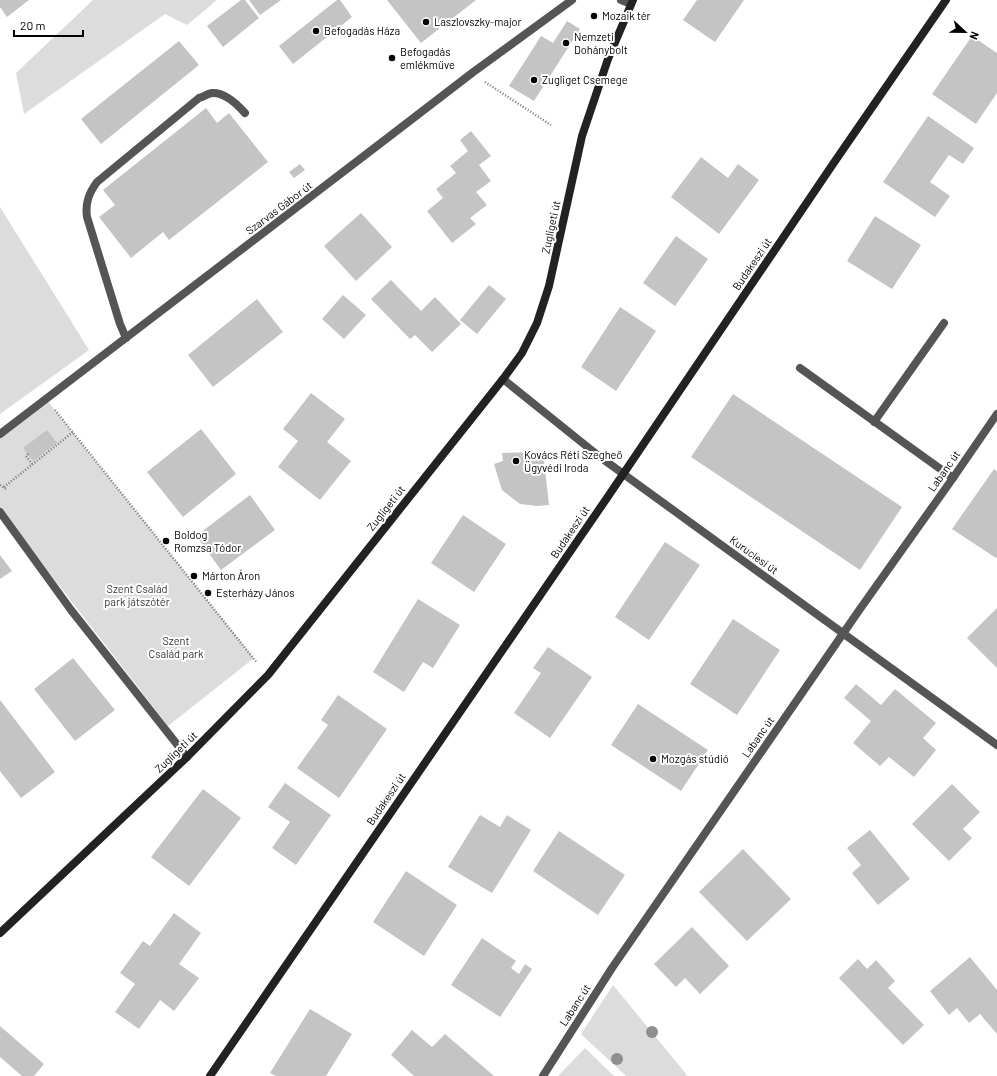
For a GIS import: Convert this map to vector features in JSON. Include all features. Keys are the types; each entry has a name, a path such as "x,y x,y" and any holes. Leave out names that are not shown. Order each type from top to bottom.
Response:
{"main road":[{"name":"Budakeszi út","path":"210,1076 946,0"},
{"name":"Zugligeti út","path":"0,933 187,757 268,675 503,379 522,352 537,323 549,286 582,136 608,59 632,2"}],"street":[{"name":"Szarvas Gábor út","path":"0,434 472,73 572,0"},
{"path":"621,0 632,2"},
{"path":"126,338 120,324 87,217 86,208 92,189 97,182 203,96 213,93 220,94 235,102 245,113"},
{"path":"874,422 944,323"},
{"path":"800,368 953,478"},
{"name":"Kuruclesi út","path":"503,379 600,457 997,745"},
{"name":"Labanc út","path":"543,1076 612,968 997,414"},
{"path":"0,512 71,610 187,757"}],"path":[{"path":"472,73 551,125"},
{"path":"46,399 268,675"},
{"path":"0,485 5,488 32,464 73,432"},
{"path":"28,454 26,456 32,464"}],"green space":[{"path":"93,0 217,0 187,25 165,14 24,114 16,73"},
{"path":"0,207 89,350 0,414"},
{"name":"Szent Család park","path":"46,399 254,658 168,726 0,509 0,434"},
{"path":"613,985 687,1075 686,1076 626,1076 581,1034"},
{"path":"585,1048 614,1076 558,1076"}],"building":[{"path":"0,0 29,0 7,17 0,7"},
{"path":"241,0 245,0 259,18 223,47 207,26"},
{"path":"249,0 281,0 260,15"},
{"name":"Befogadás Háza","path":"337,0 340,0 352,17 293,64 279,46"},
{"name":"Laszlovszky-major","path":"387,0 476,0 421,43"},
{"path":"697,0 744,0 715,42 683,20"},
{"path":"567,21 580,29 534,101 509,86 541,36 553,43"},
{"path":"972,36 997,53 997,93 976,124 932,94"},
{"path":"179,41 199,65 101,144 81,119"},
{"path":"206,108 217,123 229,113 268,162 169,240 163,232 131,258 99,217 115,205 103,190"},
{"path":"928,116 974,148 963,164 949,155 930,182 950,196 935,217 883,182"},
{"path":"471,131 491,156 479,165 491,181 476,192 487,205 470,218 476,224 452,243 427,211 443,198 436,189 456,173 450,166 468,151 460,140"},
{"path":"701,157 728,178 738,164 759,180 719,234 671,197"},
{"path":"300,164 305,170 294,178 289,172"},
{"path":"361,213 392,247 356,281 324,246"},
{"path":"875,216 921,245 892,289 847,261"},
{"path":"676,236 708,259 675,306 643,283"},
{"path":"391,280 421,311 435,297 461,324 432,352 415,335 410,339 371,299"},
{"path":"489,285 506,299 477,334 460,320"},
{"path":"343,295 366,315 344,339 322,319"},
{"path":"257,299 283,332 213,387 188,355"},
{"path":"620,307 656,331 616,391 581,367"},
{"path":"311,393 345,419 327,442 351,461 320,500 278,467 298,441 283,429"},
{"path":"733,394 902,507 860,570 691,457"},
{"path":"201,429 236,474 183,517 147,472"},
{"path":"47,430 57,443 33,461 23,448"},
{"path":"543,452 549,505 537,506 520,504 502,490 494,464 503,461 502,453"},
{"path":"994,469 997,471 996,558 952,529"},
{"path":"250,495 275,530 221,570 196,536"},
{"path":"463,515 506,544 474,592 431,563"},
{"path":"665,542 700,565 649,640 615,617"},
{"path":"0,555 12,571 0,579"},
{"path":"418,599 460,625 433,668 423,662 404,692 373,672"},
{"path":"997,608 997,668 967,638"},
{"path":"733,619 780,650 737,715 690,684"},
{"path":"548,647 592,677 550,738 514,713 541,673 533,668"},
{"path":"73,658 115,710 75,741 34,689"},
{"path":"856,684 881,705 895,689 936,723 923,738 936,750 914,777 889,757 880,766 853,743 871,721 844,698"},
{"path":"338,695 387,729 339,798 297,768 328,725 321,720"},
{"path":"0,700 55,772 21,798 0,771"},
{"path":"638,704 708,750 681,791 611,745"},
{"path":"285,783 331,815 296,865 272,848 290,822 268,807"},
{"path":"952,784 980,812 963,829 972,838 949,861 912,824"},
{"path":"203,789 241,818 189,886 151,857"},
{"path":"480,815 500,827 507,815 531,830 492,893 448,867"},
{"path":"870,830 910,879 878,905 852,873 861,865 847,848"},
{"path":"559,831 625,875 598,915 533,871"},
{"path":"743,849 791,899 747,941 699,892"},
{"path":"406,871 457,905 424,956 373,922"},
{"path":"174,913 201,933 179,964 199,978 174,1011 160,1000 139,1029 115,1012 135,984 120,973 143,941 150,946"},
{"path":"692,927 729,966 700,994 685,978 676,987 654,964"},
{"path":"482,938 516,961 511,968 519,974 525,964 532,969 500,1017 451,985"},
{"path":"970,957 997,990 997,1034 980,1014 969,1023 957,1008 949,1015 930,991"},
{"path":"858,959 867,969 876,960 895,981 888,988 924,1025 903,1045 839,978"},
{"path":"310,1009 352,1034 326,1076 276,1076 270,1073"},
{"path":"0,1026 44,1064 34,1076 22,1076 0,1057"},
{"path":"412,1030 432,1047 445,1034 494,1076 414,1076 391,1055"}],"place":[{"name":"Mozaik tér","path":"594,16"},
{"name":"Laszlovszky-major","path":"426,22"},
{"name":"Befogadás Háza","path":"316,31"},
{"name":"Nemzeti Dohánybolt","path":"566,43"},
{"name":"Befogadás emlékműve","path":"392,58"},
{"name":"Zugliget Csemege","path":"534,80"},
{"name":"Kovács Réti Szegheő Ügyvédi Iroda","path":"516,461"},
{"name":"Boldog Romzsa Tódor","path":"166,541"},
{"name":"Márton Áron","path":"194,576"},
{"name":"Esterházy János","path":"208,593"},
{"name":"Mozgás stúdió","path":"653,759"}],"park label":[{"name":"Szent Család park játszótér","path":"137,595"}]}
